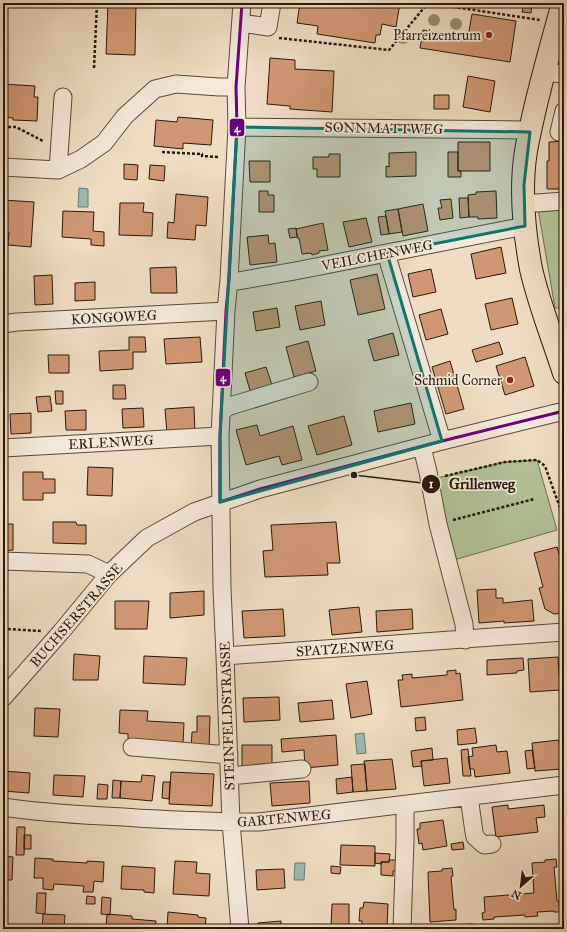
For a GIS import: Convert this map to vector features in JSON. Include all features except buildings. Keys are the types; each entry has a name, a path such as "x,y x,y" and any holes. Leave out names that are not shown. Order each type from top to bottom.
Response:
{"main road":[{"path":"563,7 555,33 554,72 530,132 526,152 523,203 531,269 564,373"}],"street":[{"name":"STEINFELDSTRASSE","path":"240,929 231,822 222,588 220,436 237,127 236,87 242,3"},
{"path":"241,24 268,27 272,3"},
{"path":"3,167 58,170 82,159 104,143 125,116 155,88 176,84 236,87"},
{"path":"58,170 63,97"},
{"path":"559,132 564,111"},
{"name":"SONNMATTWEG","path":"237,127 522,130 530,132"},
{"path":"523,203 538,203 562,198"},
{"name":"VEILCHENWEG","path":"228,280 238,281 295,271 525,226"},
{"path":"387,253 442,441"},
{"name":"KONGOWEG","path":"3,324 226,311"},
{"path":"221,410 309,382"},
{"name":"BUCHSERSTRASSE","path":"3,698 61,632 109,574 147,538 194,512 260,489 442,441 564,411"},
{"name":"ERLENWEG","path":"3,448 220,436"},
{"path":"422,447 438,524 464,624 465,640"},
{"path":"3,562 88,564 109,574"},
{"name":"SPATZENWEG","path":"225,656 564,632"},
{"path":"132,747 229,755"},
{"path":"230,776 302,769"},
{"name":"GARTENWEG","path":"3,807 30,811 231,822 259,822 564,786"},
{"path":"470,797 475,837 484,844 492,844"},
{"path":"402,929 405,805"}],"path":[{"path":"94,68 97,3"},
{"path":"278,38 389,50 428,3 545,20 542,31 555,33"},
{"path":"3,127 16,127 43,140 50,150 58,170"},
{"path":"162,152 202,154 202,156 235,157"},
{"path":"428,472 433,479 505,462 537,460 545,466 564,519"},
{"path":"438,524 534,499"},
{"path":"3,630 61,632"}],"highlighted area":[{"path":"237,127 530,132 524,185 525,226 387,253 442,441 220,502 220,436"}],"green space":[{"path":"564,201 564,308 555,308 537,203"},
{"path":"537,460 557,530 454,560 433,479 505,462"}],"water":[{"path":"79,188 88,189 88,207 78,207"},
{"path":"364,733 366,753 357,754 355,734"},
{"path":"295,863 305,863 304,880 294,880"}],"transit line":[{"name":"4","path":"220,502 220,436 237,127 236,87 242,3"},
{"name":"4","path":"220,502 260,489 442,441 564,411"}],"place":[{"name":"Pfarreizentrum","path":"489,35"},
{"name":"Schmid Corner","path":"510,380"},
{"name":"Grillenweg","path":"354,475"}]}
